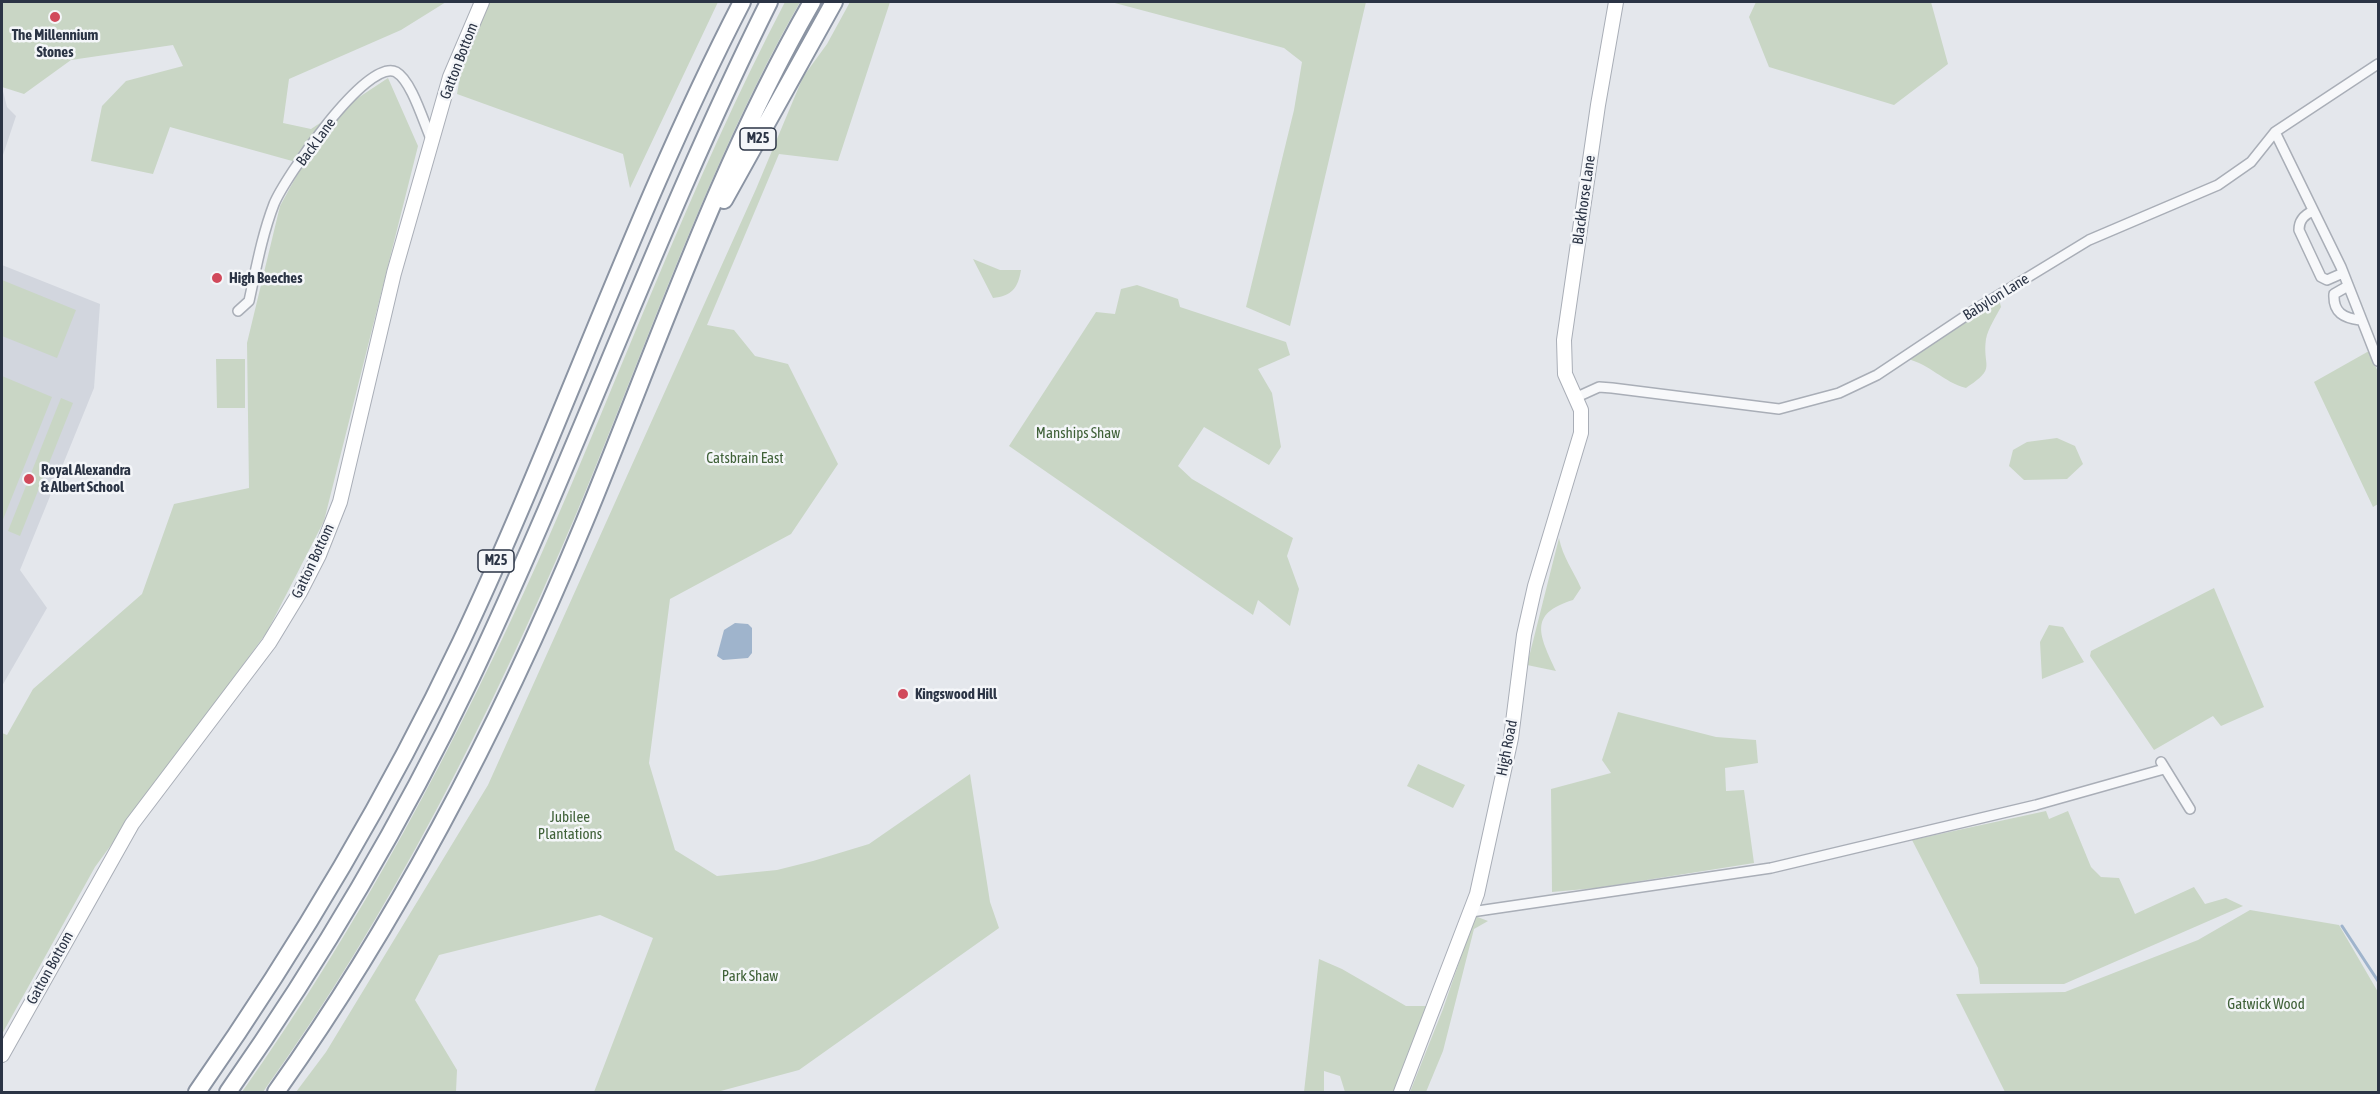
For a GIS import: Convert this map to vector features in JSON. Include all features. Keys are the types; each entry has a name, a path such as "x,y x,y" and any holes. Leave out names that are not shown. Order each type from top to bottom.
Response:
{"highway":[{"name":"M25","path":"198,1092 244,1026 316,913 390,783 461,641 681,128 742,2"},
{"name":"M25","path":"228,1092 271,1029 351,902 447,728 514,582 726,89 769,2"},
{"name":"M25","path":"276,1092 332,1012 379,936 478,754 582,527 681,276 785,48 812,2"},
{"name":"M25","path":"681,276 834,2"}],"street":[{"name":"Gatton Bottom","path":"2,1055 132,824 268,643 300,592 319,555 340,502 394,273 450,77 482,2"},
{"name":"Blackhorse Lane","path":"1577,396 1565,374 1564,340 1598,105 1616,2"},
{"name":"Babylon Lane","path":"1577,396 1599,387 1779,409 1839,393 1877,375 1979,307 2089,240 2218,184 2251,162 2275,132 2379,64"},
{"name":"Back Lane","path":"238,311 249,302 275,202 324,128 371,76 386,70 397,73 411,90 432,141"},
{"path":"2275,132 2343,273 2360,320 2379,361"},
{"path":"2313,211 2305,215 2299,223 2299,230 2321,278 2327,280 2343,273"},
{"path":"2348,286 2334,294 2334,301 2339,314 2346,318 2360,320"},
{"name":"High Road","path":"1401,1092 1471,912 1492,830 1510,738 1524,634 1581,434 1581,410 1577,396"},
{"path":"1471,912 1772,868 2036,805 2162,765 2190,809"}],"shaded area":[{"path":"2,87 7,107 16,116 2,158"},
{"name":"Royal Alexandra & Albert School","path":"2,265 100,304 94,388 20,570 47,608 2,686"}],"green space":[{"path":"2,2 446,2 401,30 289,79 283,123 311,129 388,78 418,146 324,521 267,632 95,867 2,1034 2,733 7,735 33,689 142,594 174,504 249,488 247,343 280,206 303,164 170,127 153,174 91,161 102,106 126,81 183,66 173,45 71,60 24,94 2,87"},
{"path":"473,2 718,2 630,188 623,154 457,94"},
{"path":"785,2 800,2 736,126 708,189 577,512 510,663 474,737 396,884 310,1024 263,1092 242,1092 327,964 366,899 475,696 540,557 688,207"},
{"path":"850,2 890,2 838,161 779,154 707,325 734,330 755,356 788,364 838,464 791,534 670,599 649,763 675,850 717,876 777,870 869,844 970,774 990,902 999,928 799,1070 717,1092 594,1092 653,938 600,915 439,955 415,1000 457,1070 456,1092 296,1092 326,1052 488,785 756,189 803,77 827,44"},
{"path":"1111,2 1366,2 1290,326 1246,307 1294,110 1302,62 1284,48"},
{"path":"1756,2 1931,2 1948,64 1894,105 1769,67 1749,17"},
{"path":"973,259 1000,270 1021,270 1016,286 1009,293 993,298"},
{"path":"2,280 76,310 57,358 2,336"},
{"name":"Manships Shaw","path":"1137,285 1178,299 1180,307 1286,342 1290,355 1258,369 1272,393 1281,447 1269,465 1204,427 1178,466 1192,479 1293,538 1287,556 1299,589 1290,626 1258,600 1253,615 1009,446 1096,312 1115,314 1121,289"},
{"path":"1999,299 2001,307 1986,339 1985,371 1966,388 1907,359"},
{"path":"2369,351 2378,372 2378,504 2373,507 2314,382"},
{"path":"216,359 245,359 245,408 217,408"},
{"path":"2,376 52,397 2,522"},
{"path":"61,398 73,403 20,536 8,531"},
{"path":"2057,438 2075,446 2083,464 2067,479 2024,480 2009,466 2013,450 2027,442"},
{"path":"1559,538 1581,588 1573,600 1558,606 1543,619 1542,637 1556,671 1527,665"},
{"path":"2214,588 2264,707 2221,726 2213,716 2154,750 2090,656 2091,651"},
{"path":"2049,625 2063,627 2084,662 2042,679 2040,642"},
{"path":"1618,712 1716,737 1756,740 1758,763 1725,768 1726,791 1744,790 1754,863 1596,888 1552,892 1551,789 1611,773 1602,760"},
{"path":"1418,764 1465,785 1453,808 1407,786"},
{"path":"2046,811 2049,819 2068,811 2091,867 2101,877 2119,878 2135,914 2194,887 2205,904 2226,898 2243,906 2064,984 1980,984 1978,968 1912,840"},
{"name":"Gatwick Wood","path":"2250,910 2339,925 2378,992 2378,1092 2005,1092 1956,994 2065,992 2198,940"},
{"path":"1475,916 1488,921 1474,929 1443,1051 1426,1092 1410,1092 1443,1009"},
{"path":"1319,959 1342,969 1406,1006 1429,1006 1396,1092 1345,1092 1340,1076 1324,1071 1324,1092 1304,1092"}],"water":[{"path":"735,623 748,624 752,628 752,653 748,658 723,660 717,656 724,630"}],"waterway":[{"path":"2342,926 2378,981"}],"place":[{"name":"The Millennium Stones","path":"55,17"},
{"name":"High Beeches","path":"217,278"},
{"name":"Royal Alexandra & Albert School","path":"29,479"},
{"name":"Kingswood Hill","path":"903,694"}],"park label":[{"name":"Catsbrain East","path":"745,458"},
{"name":"Jubilee Plantations","path":"570,826"},
{"name":"Park Shaw","path":"750,976"}]}
